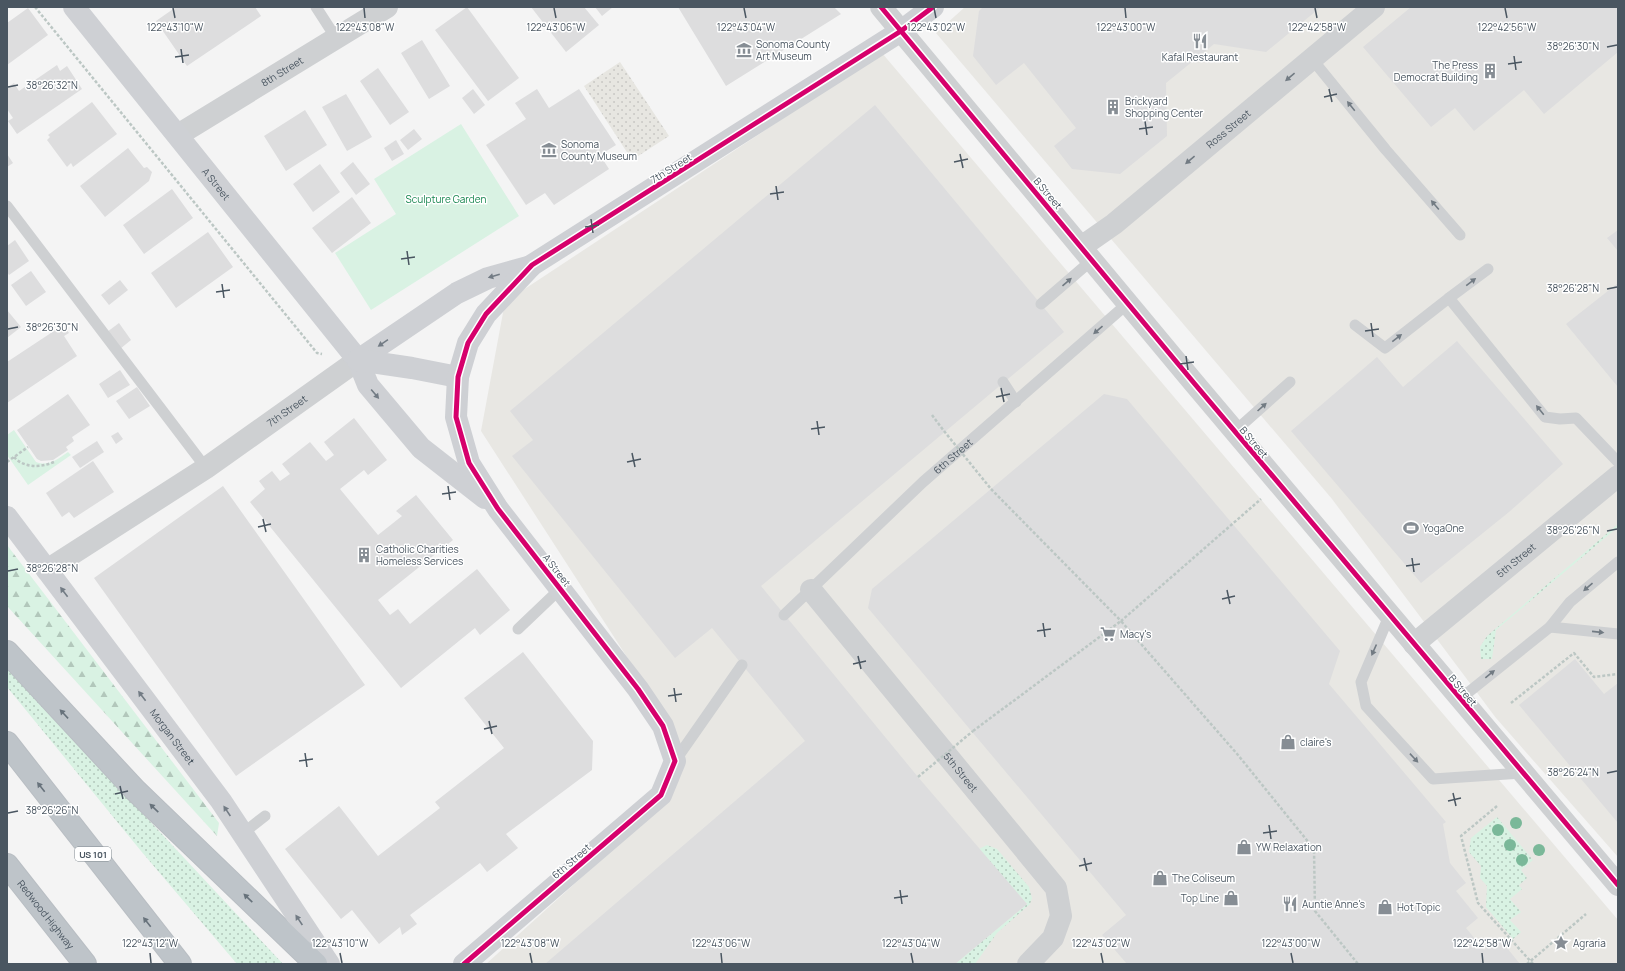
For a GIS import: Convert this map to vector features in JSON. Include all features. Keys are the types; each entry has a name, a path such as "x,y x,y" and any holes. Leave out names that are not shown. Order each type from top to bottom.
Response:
{"highway":[{"path":"7,652 135,790 316,964"},
{"name":"US 101","path":"7,744 180,964"},
{"name":"Redwood Highway","path":"7,865 85,964"}],"street":[{"name":"A Street","path":"74,7 358,360 368,385 421,448 498,509"},
{"name":"8th Street","path":"178,135 387,7"},
{"name":"B Street","path":"881,7 1234,432 1390,614 1522,773 1618,885"},
{"name":"7th Street","path":"458,377 468,343 486,314 532,265 901,31 933,7"},
{"name":"Ross Street","path":"1086,253 1114,224 1374,7"},
{"name":"7th Street","path":"47,570 206,468 358,360 457,293 488,278 532,265"},
{"path":"358,360 458,377"},
{"name":"A Street","path":"458,377 456,417 469,463 498,509 638,689 663,726 675,761"},
{"name":"5th Street","path":"1414,644 1618,476"},
{"name":"Morgan Street","path":"7,517 220,801 329,964"},
{"name":"5th Street","path":"811,590 1056,888 1061,916 1053,938 1028,964"},
{"name":"6th Street","path":"464,964 661,795 675,761"}],"lane":[{"path":"316,7 336,38"},
{"path":"1312,59 1386,150 1460,235"},
{"path":"7,206 206,468"},
{"path":"1041,304 1086,253"},
{"path":"1355,325 1385,348 1488,269"},
{"path":"1449,298 1545,417 1560,419 1576,418 1618,462"},
{"name":"6th Street","path":"784,615 923,482 1128,304"},
{"path":"1003,382 1016,402"},
{"path":"1234,432 1290,382"},
{"path":"1460,699 1550,627 1570,602 1618,562"},
{"path":"518,628 560,589"},
{"path":"1390,614 1361,682 1366,706 1433,779 1522,773"},
{"path":"1550,627 1618,634"},
{"name":"6th Street","path":"675,761 742,665"},
{"path":"242,834 265,816"}],"path":[{"path":"35,7 317,352 326,356"},
{"path":"932,415 991,489 1121,621 1238,755 1314,849 1315,911 1358,964"},
{"path":"7,462 28,446"},
{"path":"14,457 19,462 34,466 42,466 54,462"},
{"path":"918,777 973,731 1121,621 1247,511"},
{"path":"1511,703 1574,653 1594,677 1618,674"},
{"path":"1497,806 1461,836 1478,903 1534,964"},
{"path":"1527,964 1586,914"}],"shaded area":[{"path":"965,7 1618,7 1618,857 1496,718 1332,499 936,33"},
{"path":"882,53 1618,920 1618,964 486,964 665,802 667,719 481,431 505,302"}],"green space":[{"name":"Sculpture Garden","path":"461,124 519,216 371,310 335,253 396,214 374,179"},
{"path":"14,430 36,462 45,464 57,460 68,452 71,455 28,485 7,455 7,435"},
{"path":"1618,524 1618,527 1496,630 1492,659 1481,659 1480,647 1487,636"},
{"path":"7,545 219,823 217,836 7,606"},
{"path":"7,668 283,964 237,964 141,851 7,687"},
{"path":"1497,817 1533,860 1521,870 1527,878 1519,885 1522,889 1510,899 1521,912 1510,920 1521,932 1513,939 1486,907 1487,886 1480,878 1481,866 1469,852 1471,838"},
{"path":"987,845 997,849 1029,887 1032,898 1030,904 997,933 975,964 955,964 1027,904 979,849"}],"sand":[{"path":"620,62 669,136 632,160 584,86"}],"building":[{"path":"176,7 255,7 261,16 187,66 156,21"},
{"path":"467,7 519,78 488,101 435,30"},
{"path":"531,7 584,7 599,25 566,52"},
{"path":"595,7 613,7 602,16"},
{"name":"Sonoma County Art Museum","path":"678,7 834,7 841,14 726,86"},
{"name":"Brickyard Shopping Center","path":"983,7 1321,7 1266,52 1214,44 1166,83 1167,136 1120,174 1072,169 1054,146 1076,128 1024,63 996,85 973,56 979,11"},
{"name":"The Press Democrat Building","path":"1411,7 1618,7 1618,52 1544,114 1524,90 1474,131 1455,108 1431,127 1363,47"},
{"path":"28,8 48,35 7,65 7,23"},
{"path":"422,40 450,86 429,99 401,53"},
{"path":"57,65 60,71 67,66 82,89 17,134 8,121 13,118 7,109 7,88 14,83 19,91"},
{"path":"378,68 409,112 390,125 360,81"},
{"path":"473,89 485,105 474,114 462,98"},
{"name":"Sonoma County Museum","path":"537,89 549,108 579,89 616,145 600,155 609,169 554,205 545,193 526,205 486,145 526,119 515,103"},
{"path":"346,94 372,137 347,151 322,107"},
{"path":"92,102 117,134 73,167 71,163 67,167 47,140 50,137 48,135"},
{"path":"875,105 1064,332 761,586 918,777 1027,904 955,964 545,964 805,741 712,628 675,658 512,456 533,440 510,411"},
{"path":"305,110 327,145 286,171 264,136"},
{"path":"414,129 422,139 408,150 400,140"},
{"path":"396,140 404,154 392,161 384,148"},
{"path":"128,148 144,168 147,167 152,172 149,181 105,217 80,186"},
{"path":"7,154 13,163 7,167"},
{"path":"353,162 370,184 356,195 340,173"},
{"path":"320,164 340,192 313,212 293,184"},
{"path":"172,189 193,218 144,254 123,225"},
{"path":"352,197 371,223 332,253 312,228"},
{"path":"1618,230 1618,251 1607,238"},
{"path":"208,232 233,267 176,308 151,273"},
{"path":"15,240 29,261 9,275 7,272 7,246"},
{"path":"31,271 46,292 26,306 11,285"},
{"path":"120,280 128,290 109,305 101,295"},
{"path":"1618,283 1618,387 1566,324"},
{"path":"7,310 21,327 7,338"},
{"path":"119,323 131,340 120,349 107,332"},
{"path":"63,325 69,333 64,336 77,356 7,403 7,362"},
{"path":"1457,341 1563,464 1509,512 1421,583 1291,431 1377,357 1403,387"},
{"path":"120,370 130,385 108,398 99,384"},
{"path":"137,387 150,406 129,419 116,401"},
{"path":"68,394 90,425 72,437 74,441 66,447 68,450 53,460 41,461 37,459 17,430"},
{"path":"1104,394 1127,399 1340,651 1329,684 1446,822 1443,824 1450,863 1466,883 1456,891 1478,918 1466,928 1484,950 1499,938 1520,964 1127,964 1102,935 1126,915 868,608 872,589"},
{"name":"Catholic Charities Homeless Services","path":"354,418 387,460 368,475 364,470 340,489 378,535 402,516 396,511 416,495 453,540 378,600 390,615 398,609 410,624 477,569 510,610 480,635 475,628 401,688 250,502 265,489 259,481 272,471 280,481 290,474 282,464 310,442 326,461 334,455 324,442"},
{"path":"118,432 123,439 116,444 111,436"},
{"path":"97,441 104,452 80,468 72,457"},
{"path":"93,461 114,492 74,518 69,512 62,517 46,493"},
{"path":"223,486 365,685 236,776 94,578"},
{"path":"523,652 593,741 592,770 506,834 518,848 487,872 480,863 410,915 417,924 402,935 400,927 379,944 352,910 341,919 285,849 339,806 378,856 440,808 435,802 504,748 464,698"},
{"path":"1575,659 1604,694 1618,683 1618,823 1519,705"}],"cycle path":[{"path":"881,7 1194,383 1618,885"},
{"path":"464,964 661,795 675,761 663,726 638,689 498,509 469,463 456,417 458,377 468,343 486,314 532,265 901,31 933,7"}],"place":[{"name":"Kafal Restaurant","path":"1200,41"},
{"name":"Sonoma County Art Museum","path":"744,50"},
{"name":"The Press Democrat Building","path":"1490,71"},
{"name":"Brickyard Shopping Center","path":"1113,107"},
{"name":"Sonoma County Museum","path":"549,150"},
{"name":"YogaOne","path":"1411,528"},
{"name":"Catholic Charities Homeless Services","path":"364,555"},
{"name":"Macy's","path":"1108,634"},
{"name":"claire's","path":"1288,742"},
{"name":"YW Relaxation","path":"1244,847"},
{"name":"The Coliseum","path":"1160,878"},
{"name":"Top Line","path":"1231,898"},
{"name":"Auntie Anne's","path":"1290,904"},
{"name":"Hot Topic","path":"1385,907"},
{"name":"Agraria","path":"1561,943"}]}
